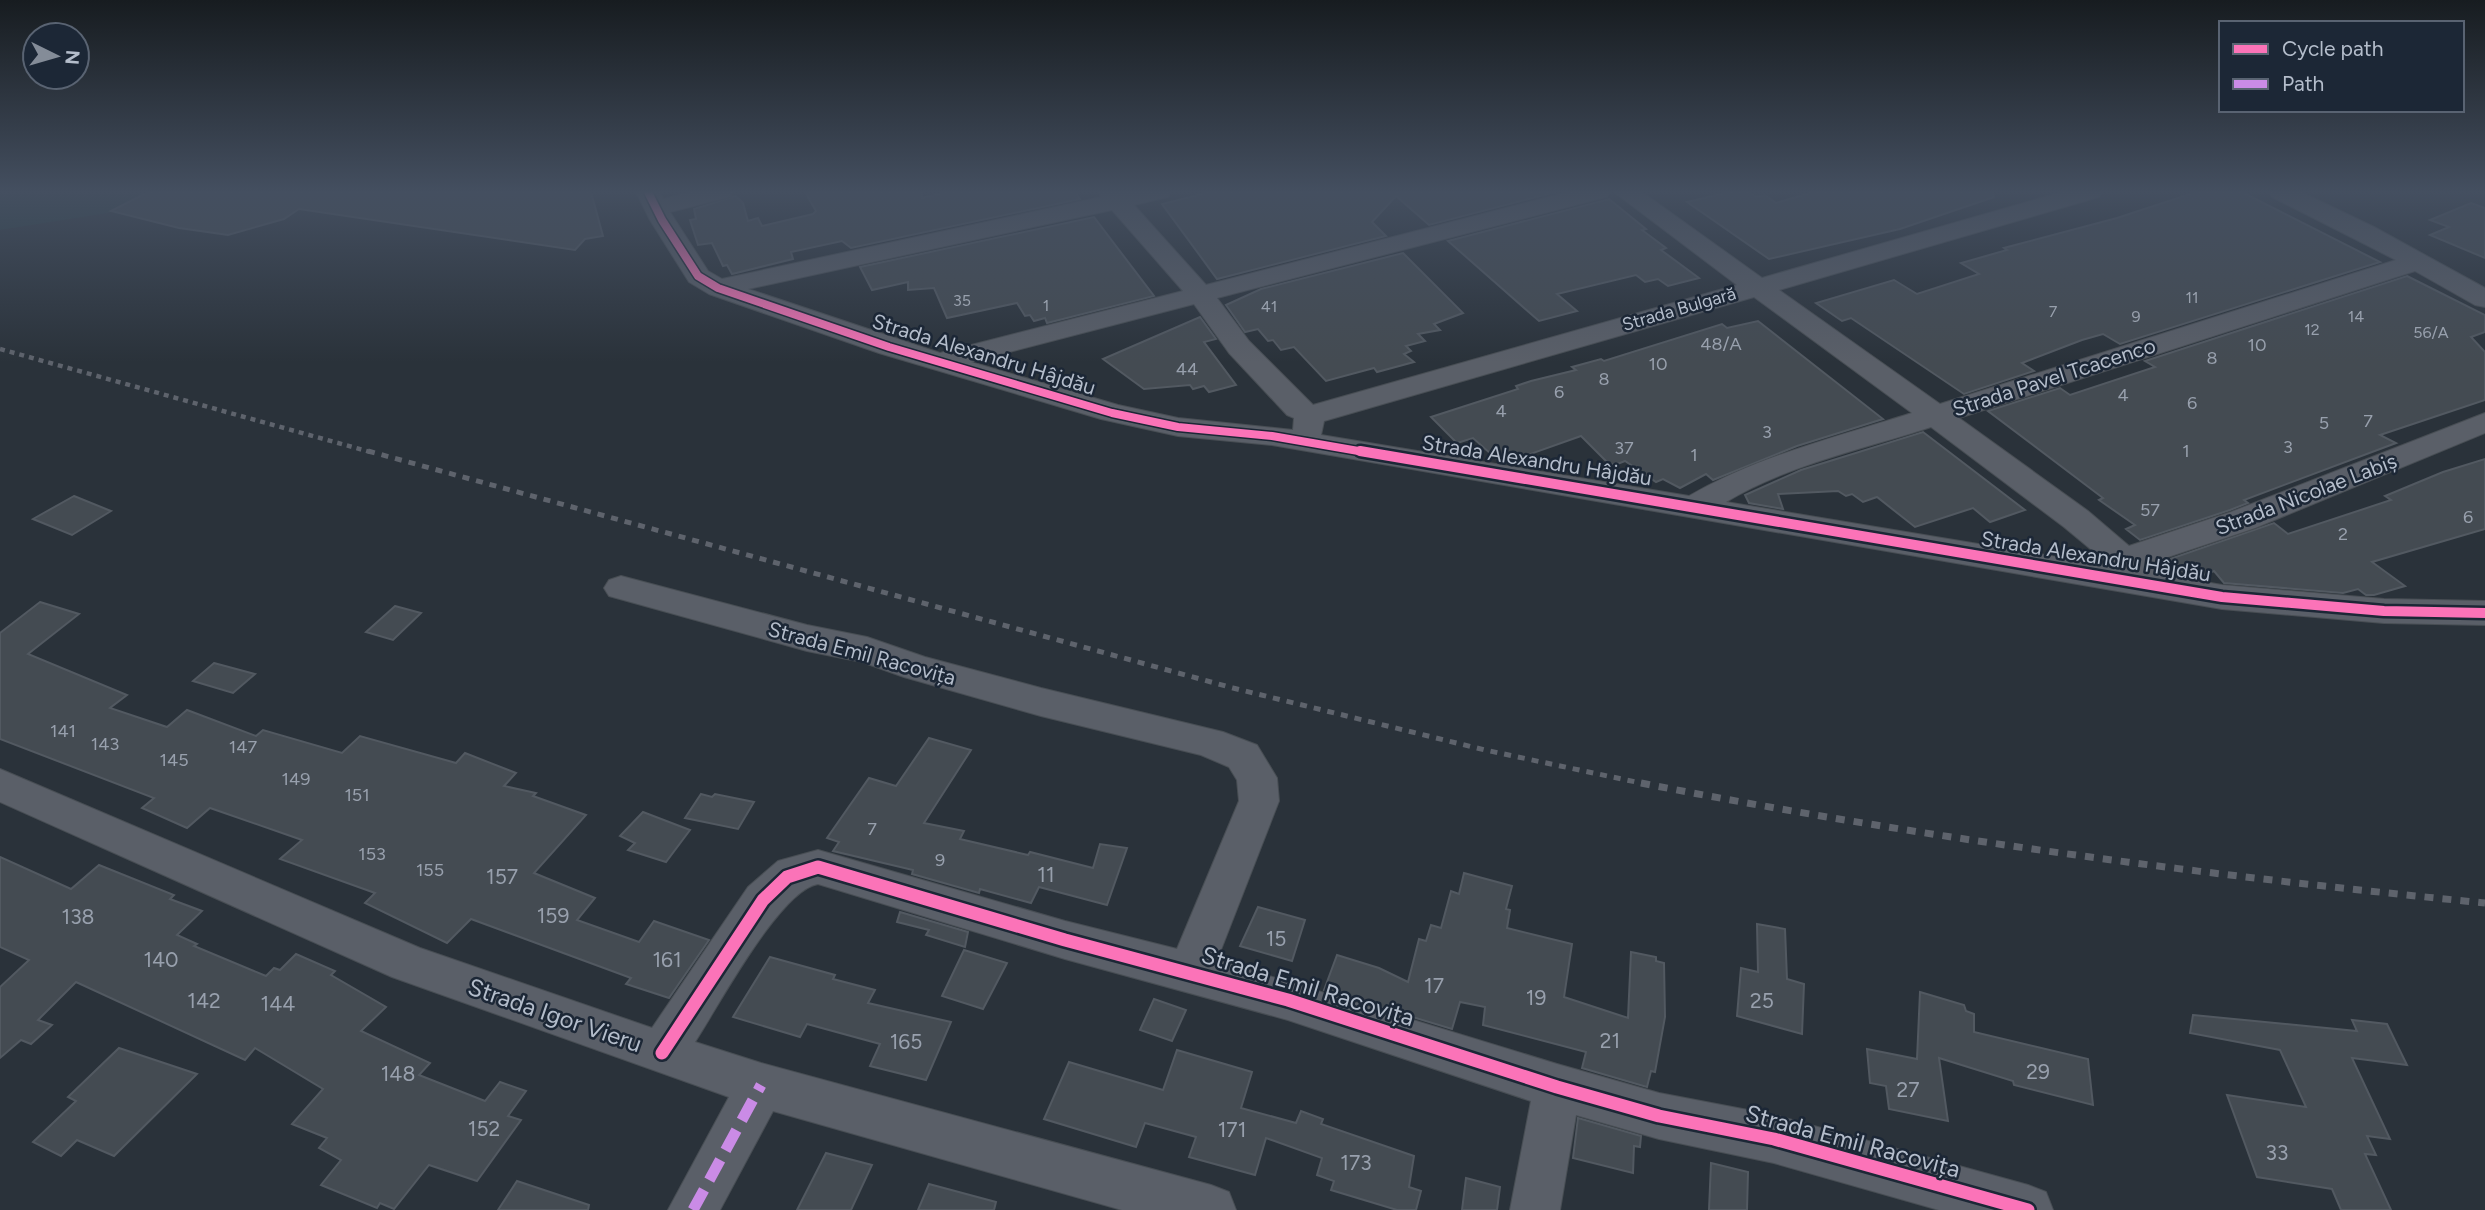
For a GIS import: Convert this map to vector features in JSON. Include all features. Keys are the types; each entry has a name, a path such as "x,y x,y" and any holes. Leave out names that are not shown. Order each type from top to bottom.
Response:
{"street":[{"name":"Strada Alexandru Hâjdău","path":"681,248 698,276 718,289 938,362 1144,421 1306,428 1697,506 2222,597 2384,611 2485,613"},
{"path":"718,289 892,248"},
{"path":"1160,248 1200,294 1239,346 1298,409 1306,428"},
{"path":"938,362 1378,248"},
{"path":"1705,248 2076,519 2154,584"},
{"name":"Strada Bulgară","path":"1306,428 1320,413 1893,248"},
{"path":"2393,248 2485,299"},
{"name":"Strada Pavel Tcacenco","path":"1697,506 1735,483 1764,471 2416,262"},
{"name":"Strada Nicolae Labiș","path":"2124,560 2243,520 2485,422"},
{"name":"Strada Emil Racovița","path":"621,587 807,638 867,650 917,668 1041,702 1209,742 1243,757 1257,778 1259,801 1191,972"},
{"name":"Strada Igor Vieru","path":"0,785 408,963 662,1053 761,1085 1211,1210"},
{"name":"Strada Emil Racovița","path":"662,1053 763,900 782,880 798,869 818,867 1065,940 1191,972 1557,1087 1659,1116 1774,1139 2028,1210"},
{"path":"693,1210 761,1085"},
{"path":"1535,1210 1557,1087"}],"building":[{"path":"715,248 807,248 791,252 793,259 732,274 727,265 723,266"},
{"path":"947,248 1118,248 1154,296 1047,323 1045,318 1034,321 1030,315 1025,316 1017,303 947,318 934,288 908,290 908,282 872,290 860,267"},
{"path":"1195,248 1337,248 1217,279"},
{"path":"1456,248 1665,248 1661,250 1699,278 1668,286 1658,279 1645,282 1636,275 1557,294 1577,311 1539,321"},
{"path":"1754,248 1815,248 1769,259"},
{"path":"2005,248 2353,248 2380,262 2120,344 2103,334 2082,340 2022,363 2034,371 1964,394 1851,318 1842,321 1816,303 1894,280 1917,294 1979,274 1961,263 2007,250"},
{"path":"2462,248 2485,248 2485,258"},
{"path":"1403,253 1463,313 1434,324 1440,330 1418,334 1425,341 1406,346 1411,351 1404,354 1414,362 1377,372 1374,368 1326,381 1294,347 1281,350 1273,340 1268,341 1258,329 1245,332 1226,305 1261,289"},
{"path":"2407,276 2485,315 2485,332 2471,337 2485,352 2485,400 2380,435 2396,443 2244,500 2248,503 2230,510 2140,540 2126,529 2135,525 2099,500 2103,498 1988,411 2060,388 2070,395 2155,367 2145,361"},
{"path":"1200,317 1216,339 1204,342 1236,385 1209,392 1204,386 1193,389 1190,385 1144,389 1103,359"},
{"path":"1758,321 1883,419 1797,446 1713,480 1706,474 1680,488 1663,479 1656,482 1625,461 1615,465 1608,463 1581,436 1505,463 1500,462 1473,438 1457,443 1431,417 1518,389 1516,386 1531,381 1576,370 1572,367 1601,359 1604,361 1722,324 1727,328"},
{"path":"1923,432 2025,510 1990,522 1973,508 1915,527 1877,497 1863,502 1852,494 1846,496 1838,491 1778,494 1783,509 1749,503 1745,495 1801,470"},
{"path":"2485,459 2485,529 2372,562 2405,586 2366,595 2358,589 2343,593 2224,583 2214,571 2195,578 2167,560 2274,523 2288,534 2391,500 2385,496 2443,472"},
{"path":"74,496 111,511 72,535 33,519"},
{"path":"40,602 79,614 28,654 127,695 110,708 167,727 187,710 256,736 263,730 342,753 360,736 456,763 465,753 516,773 504,786 536,793 533,796 586,815 534,873 595,898 577,920 639,942 654,921 709,940 669,998 626,984 631,978 471,919 447,943 365,903 375,893 280,859 302,840 210,808 187,828 142,808 154,798 0,739 0,633"},
{"path":"395,606 421,613 393,640 366,632"},
{"path":"214,663 255,674 233,693 193,681"},
{"path":"929,738 971,750 924,823 964,831 960,839 1028,855 1030,852 1093,868 1100,844 1127,848 1107,905 1039,887 1031,903 980,889 979,893 912,874 913,870 833,851 839,842 827,838 869,778 896,786"},
{"path":"701,794 754,802 738,829 685,818"},
{"path":"643,812 690,830 666,862 628,850 635,843 620,836"},
{"path":"0,857 71,889 99,865 174,895 170,899 202,911 177,935 197,944 194,946 266,976 274,968 280,970 296,954 335,971 331,975 386,1007 361,1031 430,1063 419,1075 485,1101 500,1082 526,1091 508,1116 521,1120 477,1181 429,1165 394,1209 380,1203 377,1208 321,1185 341,1160 319,1148 327,1138 292,1124 323,1089 255,1048 245,1060 76,982 38,1020 52,1025 31,1044 21,1040 0,1058 0,987 29,960 0,947"},
{"path":"1464,873 1512,886 1506,909 1510,910 1507,928 1572,944 1564,997 1628,1018 1631,952 1656,957 1656,961 1664,963 1665,1017 1655,1072 1651,1071 1647,1087 1582,1068 1586,1052 1483,1025 1485,1007 1460,1002 1452,1029 1324,990 1337,955 1379,968 1408,982 1419,939 1426,941 1431,925 1441,928 1451,891 1459,894"},
{"path":"1258,907 1305,920 1292,961 1240,946"},
{"path":"900,912 968,932 965,947 926,935 929,930 897,922"},
{"path":"1757,924 1785,929 1787,979 1804,984 1802,1034 1737,1016 1741,968 1758,972"},
{"path":"964,950 1007,963 983,1009 942,996"},
{"path":"770,957 835,975 833,979 875,990 868,1003 951,1022 926,1080 870,1066 880,1044 807,1024 800,1037 733,1017"},
{"path":"1920,992 1964,1005 1966,1011 1974,1014 1974,1032 2088,1059 2093,1105 2014,1085 2013,1081 1939,1058 1948,1121 1889,1109 1886,1086 1870,1083 1867,1049 1917,1059"},
{"path":"1154,999 1186,1010 1172,1041 1140,1030"},
{"path":"2193,1015 2357,1031 2352,1020 2387,1024 2407,1065 2352,1058 2390,1139 2367,1136 2376,1155 2365,1154 2391,1210 2341,1210 2332,1189 2257,1177 2227,1095 2306,1107 2280,1050 2190,1033"},
{"path":"119,1048 197,1074 114,1156 77,1140 61,1156 33,1142 76,1101 68,1097"},
{"path":"1177,1050 1252,1072 1241,1108 1296,1123 1301,1111 1323,1119 1321,1124 1414,1156 1409,1187 1421,1191 1416,1210 1397,1210 1331,1190 1334,1181 1317,1175 1322,1158 1266,1138 1255,1175 1189,1157 1196,1137 1145,1123 1136,1147 1044,1119 1069,1062 1163,1090"},
{"path":"1578,1118 1641,1136 1640,1147 1634,1146 1633,1173 1573,1158"},
{"path":"826,1153 872,1165 851,1210 797,1210"},
{"path":"1711,1163 1748,1172 1747,1210 1709,1210"},
{"path":"1466,1178 1500,1187 1497,1210 1462,1210"},
{"path":"517,1181 589,1205 588,1210 498,1210"},
{"path":"929,1184 996,1202 994,1210 918,1210"}],"railway":[{"path":"0,349 374,453"},
{"path":"368,451 1233,688 1485,750 1650,785"},
{"path":"1641,783 1956,838 2167,867 2485,903"}],"marked path":[{"path":"693,1210 761,1085"}],"cycle path":[{"path":"680,248 698,276 718,288 889,347 1112,413 1178,427 1272,436 2222,597 2384,611 2485,613"},
{"path":"662,1053 763,900 787,877 818,867 1065,940 1288,1000 1557,1087 1659,1116 1774,1139 2028,1210"}]}
